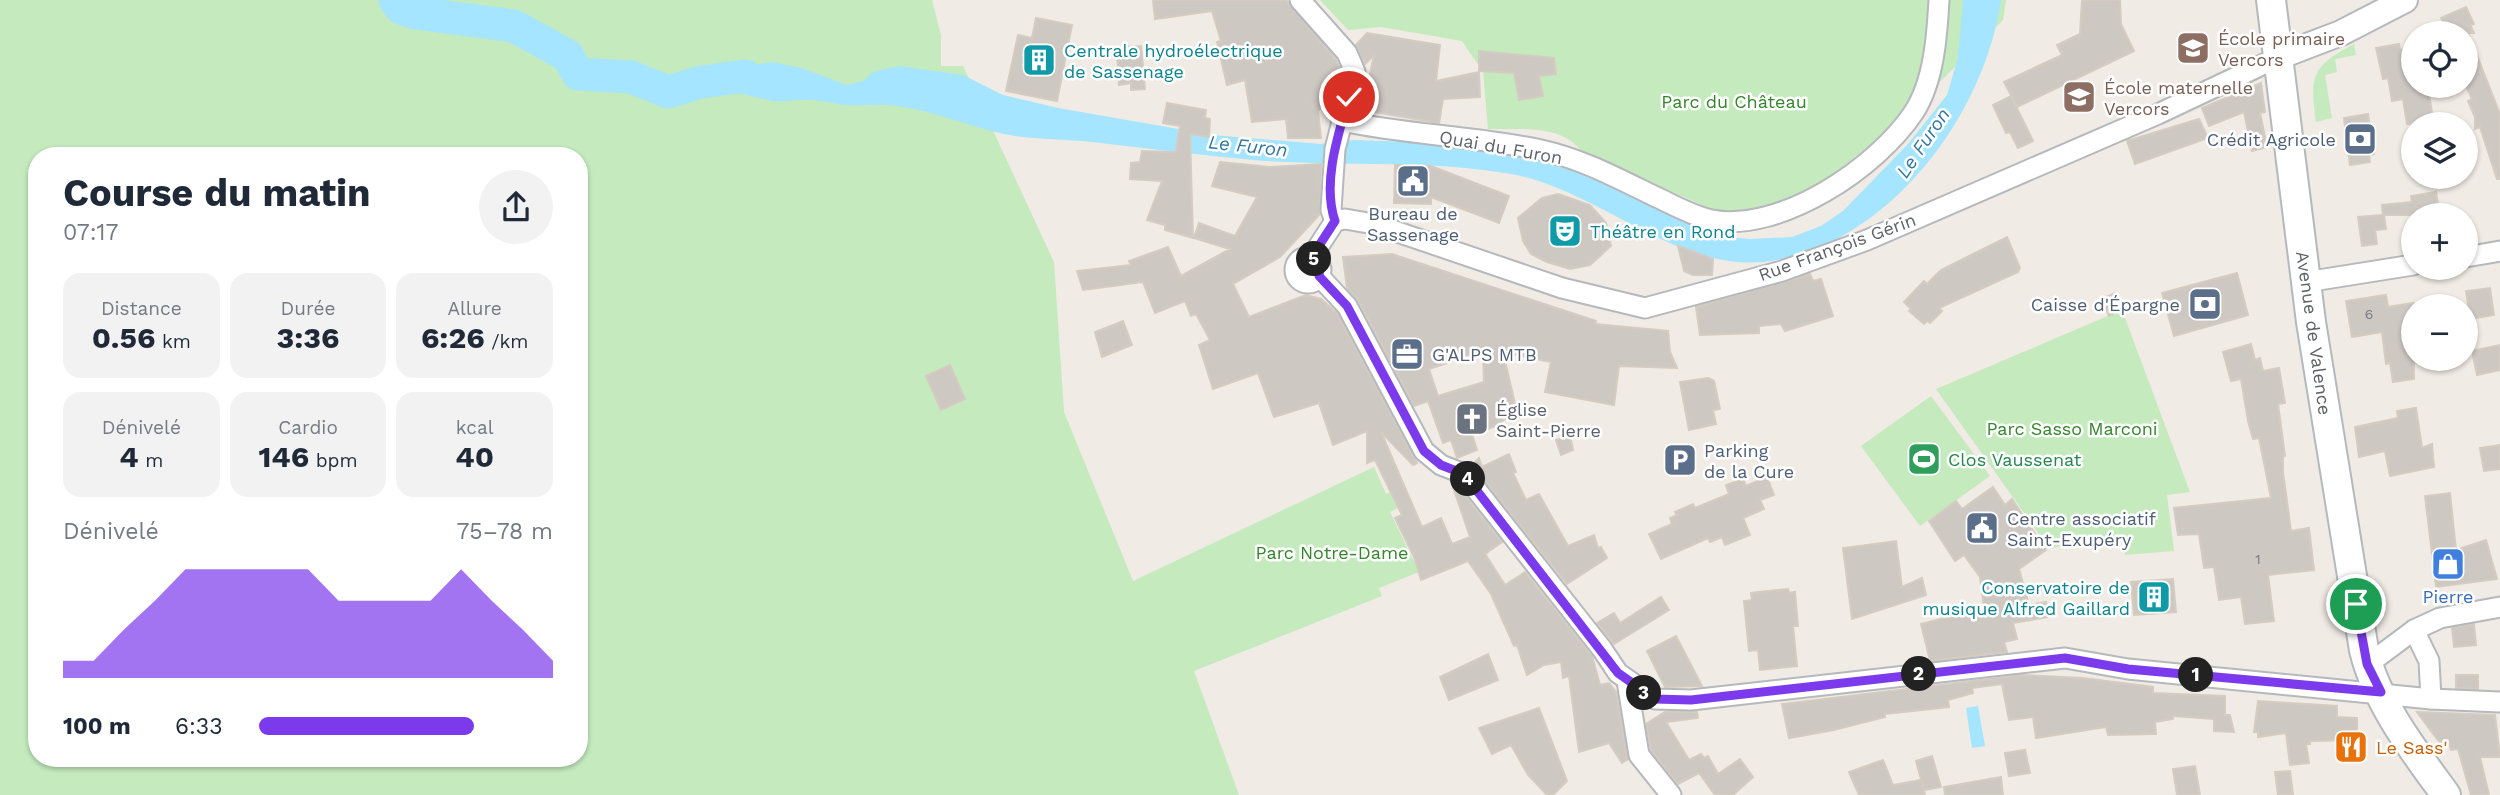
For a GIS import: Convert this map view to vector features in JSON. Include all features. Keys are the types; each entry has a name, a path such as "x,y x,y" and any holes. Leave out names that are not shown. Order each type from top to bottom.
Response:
{"main road":[{"name":"Avenue de Valence","path":"2271,0 2281,56 2306,282 2367,664 2402,732 2446,795"}],"street":[{"path":"1300,0 1353,62 1354,80 1333,168 1331,210 1335,221 1311,258 1298,262 1297,276 1306,282 1319,276 1347,306 1424,451 1441,465 1464,474 1627,681 1655,699 1691,700 2065,658 2128,669 2431,699 2500,702"},
{"name":"Quai du Furon","path":"1340,130 1542,150 1587,163 1697,216 1723,222 1756,221 1790,209 1844,179 1901,127 1914,111 1927,83 1939,0"},
{"path":"2281,56 2341,33 2405,0"},
{"name":"Rue François Gérin","path":"1335,221 1345,219 1374,224 1562,288 1645,308 1782,271 1867,240 2158,114 2281,56"},
{"path":"2478,255 2500,251"},
{"path":"2306,282 2401,267"},
{"path":"2367,664 2414,630 2457,612 2500,607"},
{"path":"2414,630 2429,661 2431,699"},
{"path":"1627,681 1639,755 1671,795"}],"green space":[{"name":"Parc Notre-Dame","path":"0,0 932,0 941,35 941,66 963,66 1054,262 1064,412 1133,581 1374,467 1386,494 1394,490 1402,506 1390,512 1419,572 1379,588 1382,596 1194,671 1239,795 0,795"},
{"name":"Parc du Château","path":"1320,0 2006,0 2003,20 1895,126 1829,177 1781,203 1721,213 1583,153 1574,143 1552,132 1488,129 1483,72 1462,41 1381,27 1348,30"},
{"path":"2354,44 2356,55 2335,59 2337,72 2325,75 2332,118 2316,122 2313,93 2317,74 2329,59"},
{"name":"Parc Sasso Marconi","path":"2122,310 2190,492 2167,495 2174,551 2125,555 2121,537 2049,548 1936,389"},
{"name":"Clos Vaussenat","path":"1931,396 1990,476 1920,526 1861,446"}],"water":[{"path":"1963,0 2001,0 1992,42 1977,83 1956,123 1930,160 1900,193 1865,221 1828,243 1787,258 1750,263 1714,258 1680,247 1580,198 1511,174 1447,166 1253,160 1026,137 991,131 911,108 846,105 814,100 773,101 701,82 735,68 772,62 801,68 847,85 863,81 873,72 899,66 963,75 1003,95 1058,108 1213,135 1321,144 1353,140 1442,143 1513,152 1587,175 1715,236 1750,239 1792,237 1821,226 1843,211 1908,144 1947,95 1958,58"},
{"path":"1978,706 1985,746 1972,748 1966,708"}],"building":[{"path":"1153,0 1286,0 1336,60 1342,73 1337,92 1318,111 1321,138 1288,138 1286,119 1252,122 1245,80 1227,85 1217,42 1221,41 1212,11 1155,19"},
{"path":"2082,0 2120,0 2121,24 2134,51 2017,107 2004,82 2062,55 2057,45 2080,34"},
{"path":"2466,7 2473,21 2443,21 2441,18"},
{"name":"Centrale hydroélectrique de Sassenage","path":"1036,18 1072,25 1057,101 1006,91 1018,35 1032,38"},
{"path":"1367,33 1440,45 1436,81 1479,72 1480,97 1443,99 1439,123 1362,110 1374,55 1365,64 1356,45"},
{"path":"2399,44 2401,98 2430,98 2432,112 2405,112 2403,99 2392,101 2388,78 2383,79 2376,48"},
{"path":"1141,46 1145,89 1131,90 1131,83 1119,85 1117,53 1128,52 1127,47"},
{"path":"1479,51 1554,58 1556,74 1539,76 1543,96 1519,100 1514,73 1479,71"},
{"path":"2478,58 2500,114 2500,179 2497,179 2480,127 2478,128 2478,112 2473,112 2468,101 2478,98"},
{"path":"2261,83 2265,112 2260,113 2267,147 2252,151 2244,112 2209,126 2202,108"},
{"path":"2011,96 2033,141 2018,148 2010,132 2006,133 1993,105"},
{"path":"1167,103 1206,110 1205,118 1210,119 1209,137 1190,134 1193,238 1165,230 1165,225 1147,220 1162,181 1130,179 1131,163 1140,162 1142,151 1176,152 1180,126 1163,123"},
{"name":"Crédit Agricole","path":"2368,114 2374,154 2369,155 2370,162 2350,165 2344,118"},
{"path":"2199,119 2208,138 2135,164 2127,141"},
{"path":"1220,162 1270,167 1321,164 1320,214 1280,257 1233,284 1249,317 1306,295 1321,299 1337,313 1417,463 1413,465 1381,432 1422,527 1441,518 1452,544 1470,537 1453,487 1453,483 1456,484 1502,542 1485,554 1505,585 1525,572 1592,656 1600,685 1609,683 1616,692 1628,759 1622,763 1609,743 1579,752 1569,676 1563,678 1561,662 1544,665 1527,675 1517,645 1514,646 1491,594 1468,561 1421,580 1414,557 1395,518 1402,515 1375,460 1367,463 1367,431 1333,445 1319,403 1274,417 1258,373 1213,389 1199,345 1210,340 1196,314 1191,316 1185,301 1155,313 1143,282 1083,290 1077,271 1131,265 1129,261 1168,247 1181,276 1230,249 1194,238 1199,223 1235,236 1257,197 1212,186"},
{"path":"1395,165 1431,166 1509,196 1499,223 1431,197 1431,204 1394,203"},
{"path":"2436,192 2438,203 2402,203 2412,202 2411,196"},
{"name":"Théâtre en Rond","path":"1558,194 1590,205 1606,223 1611,246 1590,265 1570,269 1547,262 1531,254 1523,241 1518,218 1542,198"},
{"path":"2401,203 2401,215 2384,215 2386,229 2375,230 2377,244 2362,246 2358,217 2383,215 2382,205"},
{"path":"2007,237 2020,268 2018,272 1939,308 1942,311 1930,323 1927,321 1924,324 1909,311 1911,309 1904,302 1924,281 1927,284 1941,270"},
{"path":"1678,246 1713,259 1712,275 1693,275 1684,271"},
{"path":"1392,254 1596,321 1595,324 1668,331 1670,352 1677,368 1619,366 1614,405 1545,392 1551,362 1511,354 1512,360 1505,361 1515,404 1510,415 1496,426 1472,434 1477,450 1457,458 1451,440 1443,443 1428,401 1414,406 1358,300 1347,288 1343,257","holes":["1483,354 1484,382 1438,396 1429,369 1447,363 1446,357"]},
{"name":"Caisse d'Épargne","path":"2237,273 2248,315 2174,336 2162,293"},
{"path":"1810,274 1813,281 1821,279 1833,316 1785,331 1781,324 1759,326 1759,333 1700,335 1696,307"},
{"path":"2490,288 2494,315 2478,318 2478,294 2466,294 2466,291"},
{"path":"2115,293 2122,310 2109,316 2102,299"},
{"path":"2386,295 2388,307 2401,305 2401,371 2414,371 2414,379 2393,382 2390,363 2386,364 2382,332 2352,337 2346,301"},
{"path":"1123,321 1132,345 1102,357 1095,332"},
{"path":"2251,344 2255,360 2260,358 2263,371 2279,368 2285,403 2278,404 2285,456 2283,472 2291,531 2309,528 2314,570 2268,575 2274,621 2245,624 2241,597 2219,600 2214,567 2204,568 2199,534 2178,535 2174,508 2271,498 2259,438 2253,439 2248,421 2241,379 2231,381 2223,352"},
{"path":"2500,345 2500,370 2477,375 2478,350"},
{"path":"950,365 965,399 941,410 926,376"},
{"path":"1708,378 1714,381 1720,409 1713,410 1716,424 1689,430 1680,382"},
{"path":"2416,408 2422,448 2432,444 2434,467 2390,476 2385,451 2359,457 2355,427 2398,418 2397,411"},
{"path":"1570,435 1573,450 1561,455 1556,440"},
{"path":"2500,445 2500,469 2484,471 2480,448"},
{"path":"1509,454 1516,472 1513,473 1526,500 1539,494 1568,546 1594,535 1598,548 1601,547 1607,558 1567,584 1472,465 1479,458 1482,467"},
{"path":"1767,477 1774,495 1760,500 1764,509 1743,518 1750,535 1725,545 1722,537 1710,542 1708,538 1661,559 1649,534 1672,524 1670,518 1677,515 1675,512 1693,504 1695,508 1729,494 1726,485 1743,479 1746,486"},
{"path":"1993,487 2005,505 2012,499 2046,550 2019,569 2029,605 2046,602 2048,617 2013,623 2017,639 2004,642 2007,652 1930,661 1921,624 1984,608 1980,577 1964,555 1955,561 1929,521 1956,501 1962,509"},
{"path":"2450,493 2456,550 2486,540 2497,579 2436,587 2425,496"},
{"path":"1896,541 1902,587 1922,578 1926,595 1852,619 1843,548"},
{"name":"Conservatoire de musique Alfred Gaillard","path":"2173,579 2176,612 2134,615 2131,582"},
{"path":"1788,589 1789,593 1795,592 1798,626 1793,626 1797,666 1760,670 1758,650 1749,651 1744,601 1752,600 1751,593"},
{"path":"1661,597 1669,610 1614,644 1597,623 1614,613 1620,623"},
{"path":"2474,624 2476,645 2454,647 2452,628"},
{"path":"1676,636 1702,686 1665,687 1647,651"},
{"path":"1488,654 1498,680 1449,700 1440,677"},
{"path":"2022,675 2083,678 2153,687 2153,693 2225,696 2225,715 2230,715 2234,732 2214,731 2214,719 2173,716 2173,719 2155,722 2156,734 2108,735 2106,727 2036,738 2033,717 2009,720 2002,684 1972,688 1973,693 1948,700 1949,707 1885,714 1885,717 1834,730 1789,738 1782,704"},
{"path":"2456,675 2478,675 2478,689 2456,688"},
{"path":"2258,701 2337,706 2337,717 2357,718 2357,740 2310,741 2310,744 2306,744 2309,763 2290,765 2286,733 2258,737 2258,732 2254,732"},
{"path":"1539,708 1567,781 1553,795 1547,795 1528,775 1511,745 1492,754 1479,728"},
{"path":"1665,712 1697,712 1698,718 1666,722 1689,760 1701,754 1704,758 1708,756 1718,774 1740,759 1753,777 1733,795 1715,795 1699,773 1678,784 1651,750 1646,724"},
{"path":"2417,712 2495,715 2500,757 2480,757 2489,795 2471,795 2458,749 2451,750 2448,740 2440,743"},
{"path":"2025,750 2030,773 2009,776 2005,753"},
{"path":"1932,756 1941,787 1924,790 1916,761"},
{"path":"1883,760 1893,785 1921,780 1925,795 1859,795 1849,772"},
{"path":"2195,766 2200,795 2177,795 2173,769"},
{"path":"2290,771 2293,794 2278,795 2275,772"},
{"path":"2001,777 2003,795 1945,795 1944,787"}],"waterway":[{"name":"Le Furon","path":"395,0 401,8 415,13 514,26 568,56 578,74 631,77 668,92 701,82 745,76"}],"place":[{"name":"École primaire Vercors","path":"2193,48"},
{"name":"Centrale hydroélectrique de Sassenage","path":"1039,60"},
{"name":"École maternelle Vercors","path":"2079,97"},
{"name":"Crédit Agricole","path":"2360,139"},
{"name":"Bureau de Sassenage","path":"1413,181"},
{"name":"Théâtre en Rond","path":"1565,231"},
{"name":"Caisse d'Épargne","path":"2205,304"},
{"name":"G'ALPS MTB","path":"1407,354"},
{"name":"Église Saint-Pierre","path":"1472,419"},
{"name":"Clos Vaussenat","path":"1924,459"},
{"name":"Parking de la Cure","path":"1680,460"},
{"name":"Centre associatif Saint-Exupéry","path":"1982,528"},
{"name":"Pierre","path":"2448,564"},
{"name":"Conservatoire de musique Alfred Gaillard","path":"2154,597"},
{"name":"Le Sass'","path":"2351,747"}],"route":[{"path":"1349,97 1335,149 1331,210 1335,221 1311,258 1320,265 1319,276 1347,306 1424,451 1434,461 1464,474 1618,673 1655,699 1691,700 2065,658 2128,669 2381,692 2367,664 2356,604"}]}
